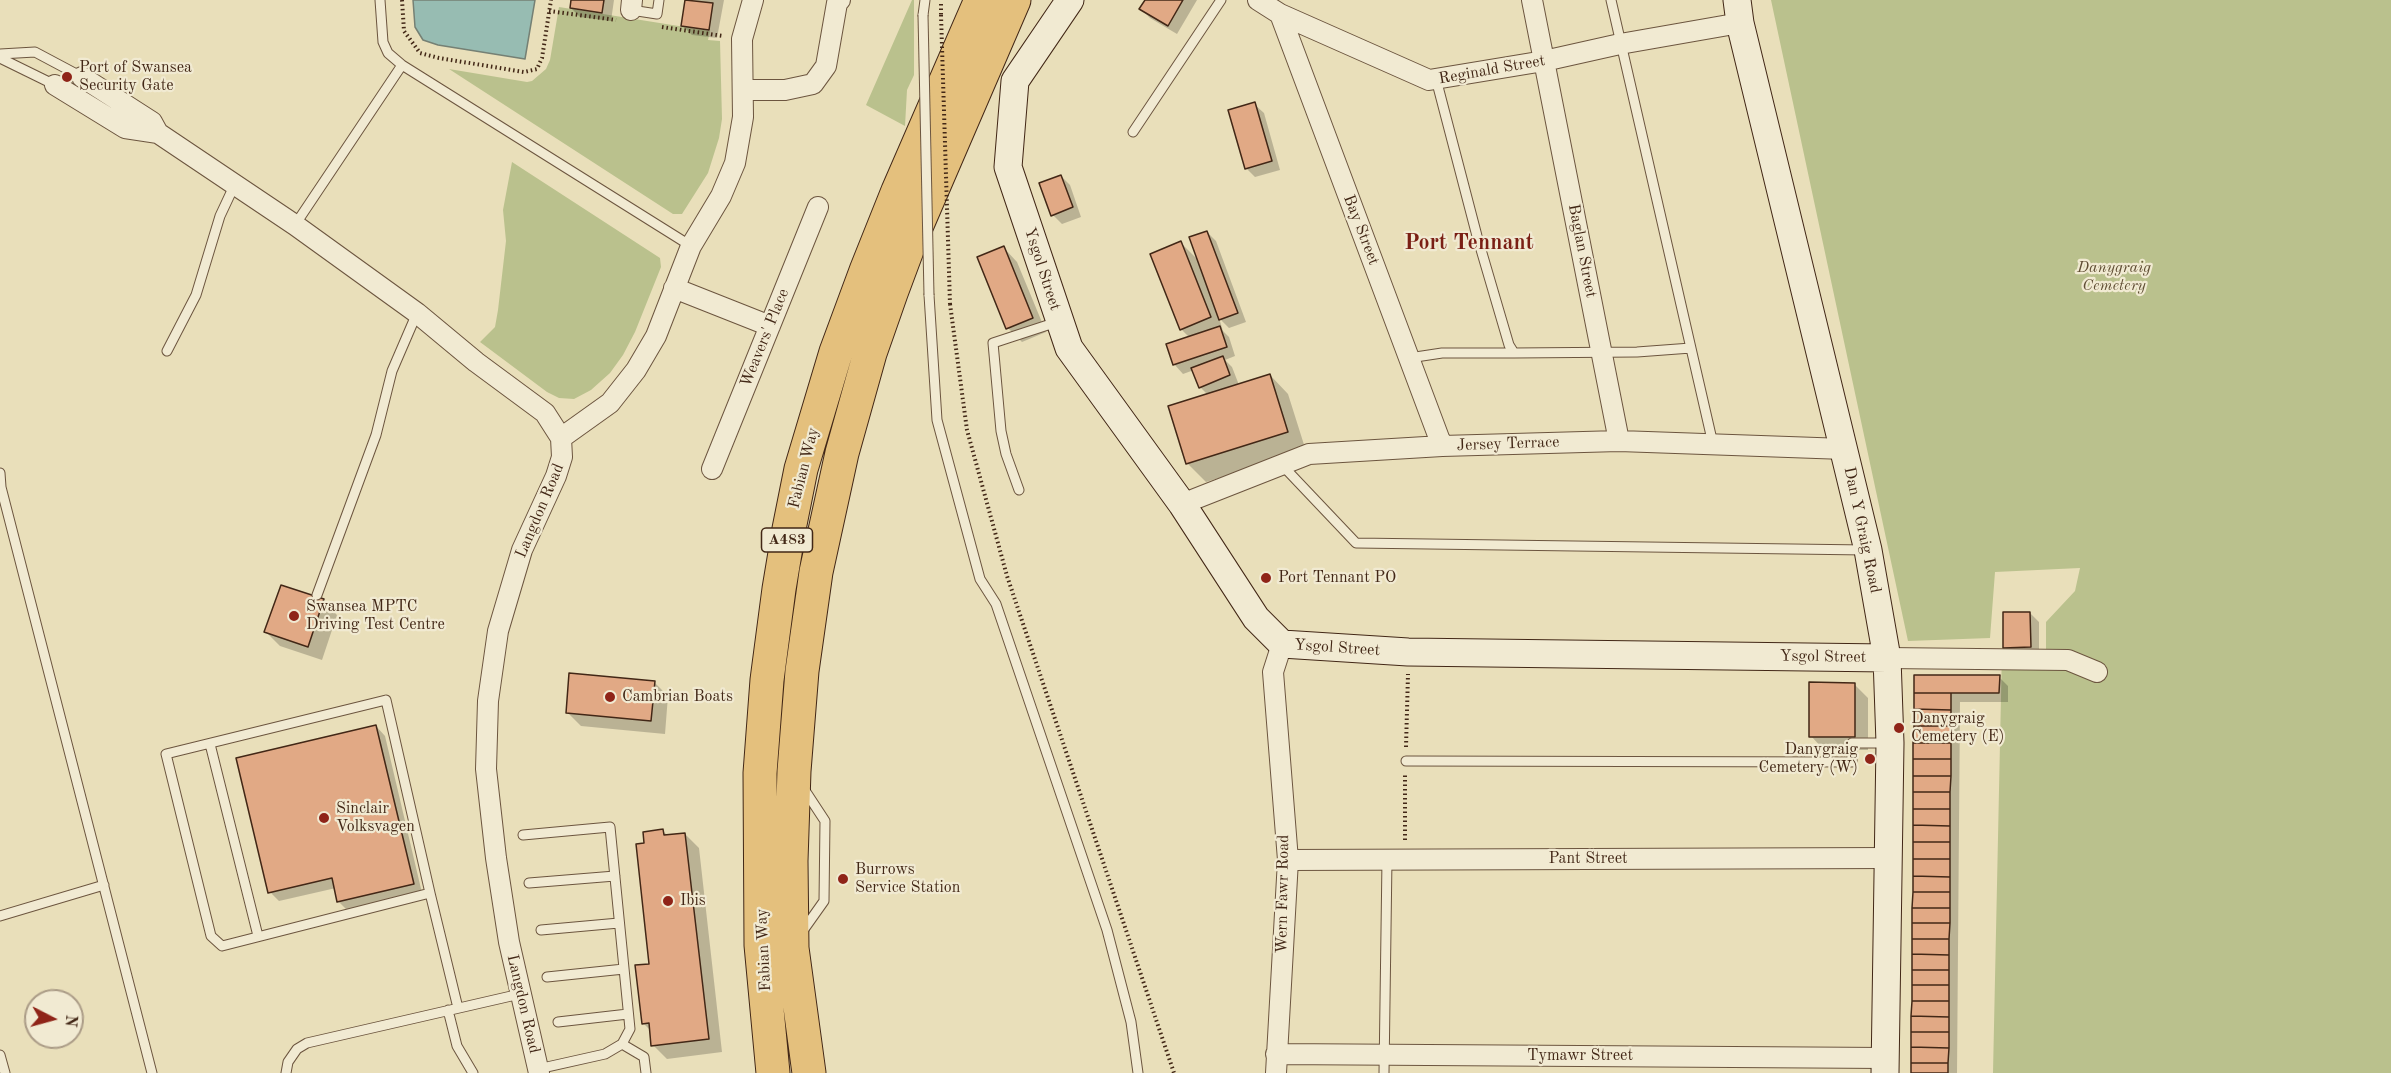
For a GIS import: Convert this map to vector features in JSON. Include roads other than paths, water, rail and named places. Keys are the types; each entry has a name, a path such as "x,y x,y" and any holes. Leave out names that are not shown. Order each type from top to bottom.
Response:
{"highway":[{"name":"Fabian Way","path":"774,1073 761,945 760,772 767,680 789,529 801,469 840,342 890,211 981,0"},
{"name":"Fabian Way","path":"809,1073 792,948 791,861 794,771 802,671 816,572 842,453 870,353 913,234 1014,0"}],"street":[{"name":"Langdon Road","path":"538,1071 509,942 496,858 486,769 488,701 498,631 522,549 556,476 562,457 561,438 610,403 636,370 656,336 691,246 721,196 735,163 743,117 741,39 753,0"},
{"path":"744,90 785,90 813,84 826,66 837,3 840,0"},
{"name":"Ysgol Street","path":"1070,0 1016,81 1008,167 1068,348 1182,504 1256,618 1282,644 1408,652 2068,660 2097,672"},
{"name":"Reginald Street","path":"1258,0 1280,14 1429,80 1544,62 1738,12"},
{"name":"Baglan Street","path":"1532,0 1619,441"},
{"name":"Dan Y Graig Road","path":"1738,12 1845,449 1868,550 1887,658 1890,743 1885,1066"},
{"name":"Bay Street","path":"1280,14 1442,446"},
{"path":"82,76 152,122 158,133"},
{"path":"55,85 124,128 158,133 295,225 417,313 476,362 545,413 561,438"},
{"name":"Weavers' Place","path":"711,469 819,207"},
{"path":"674,288 770,326"},
{"name":"Jersey Terrace","path":"1182,504 1309,454 1442,446 1619,441 1845,449"},
{"name":"Wern Fawr Road","path":"1276,1063 1288,860 1273,672 1282,644"},
{"name":"Pant Street","path":"1288,860 1887,858"},
{"name":"Tymawr Street","path":"1276,1063 1885,1066"}],"lane":[{"path":"380,0 383,42 388,52 402,65 691,246"},
{"path":"632,5 657,14 659,0"},
{"path":"925,0 923,15 929,295 937,420 980,579 996,604 1107,930 1131,1023 1138,1073"},
{"path":"1133,132 1221,0"},
{"path":"1611,0 1713,444"},
{"path":"0,56 34,52 82,76"},
{"path":"0,56 55,85"},
{"path":"295,225 402,65"},
{"path":"1436,79 1477,236 1509,345 1514,353"},
{"path":"167,351 195,295 220,216 234,184"},
{"path":"317,595 376,435 392,371 417,313"},
{"path":"1019,490 1006,454 1001,431 993,343 1059,321"},
{"path":"1408,358 1442,353 1665,351 1691,348"},
{"path":"1282,465 1356,543 1868,550"},
{"path":"0,473 4,498 152,1073"},
{"path":"430,893 222,946 211,936 166,754 386,700 458,1008"},
{"path":"1406,762 1852,762 1852,743 1890,743"},
{"path":"210,744 258,936"},
{"path":"523,835 610,827 630,1029 622,1044 605,1054 538,1071"},
{"path":"1384,1064 1387,860"},
{"path":"529,883 615,876"},
{"path":"0,916 104,885"},
{"path":"541,930 619,923"},
{"path":"547,977 624,969"},
{"path":"286,1073 288,1062 297,1049 307,1042 520,994"},
{"path":"448,1010 457,1046 473,1073"},
{"path":"558,1022 628,1014"},
{"path":"622,1044 644,1057 646,1073"},
{"path":"0,1055 5,1073"}],"water":[{"path":"413,0 535,0 525,59 438,45 423,40 415,27"}],"place":[{"name":"Port of Swansea Security Gate","path":"67,77"},
{"name":"Port Tennant PO","path":"1266,578"},
{"name":"Swansea MPTC Driving Test Centre","path":"294,616"},
{"name":"Cambrian Boats","path":"610,697"},
{"name":"Danygraig Cemetery (E)","path":"1899,728"},
{"name":"Danygraig Cemetery (W)","path":"1870,759"},
{"name":"Sinclair Volksvagen","path":"324,818"},
{"name":"Burrows Service Station","path":"843,879"},
{"name":"Ibis","path":"668,901"}],"district":[{"name":"Port Tennant","path":"1469,243"}],"park label":[{"name":"Danygraig Cemetery","path":"2114,277"}]}
